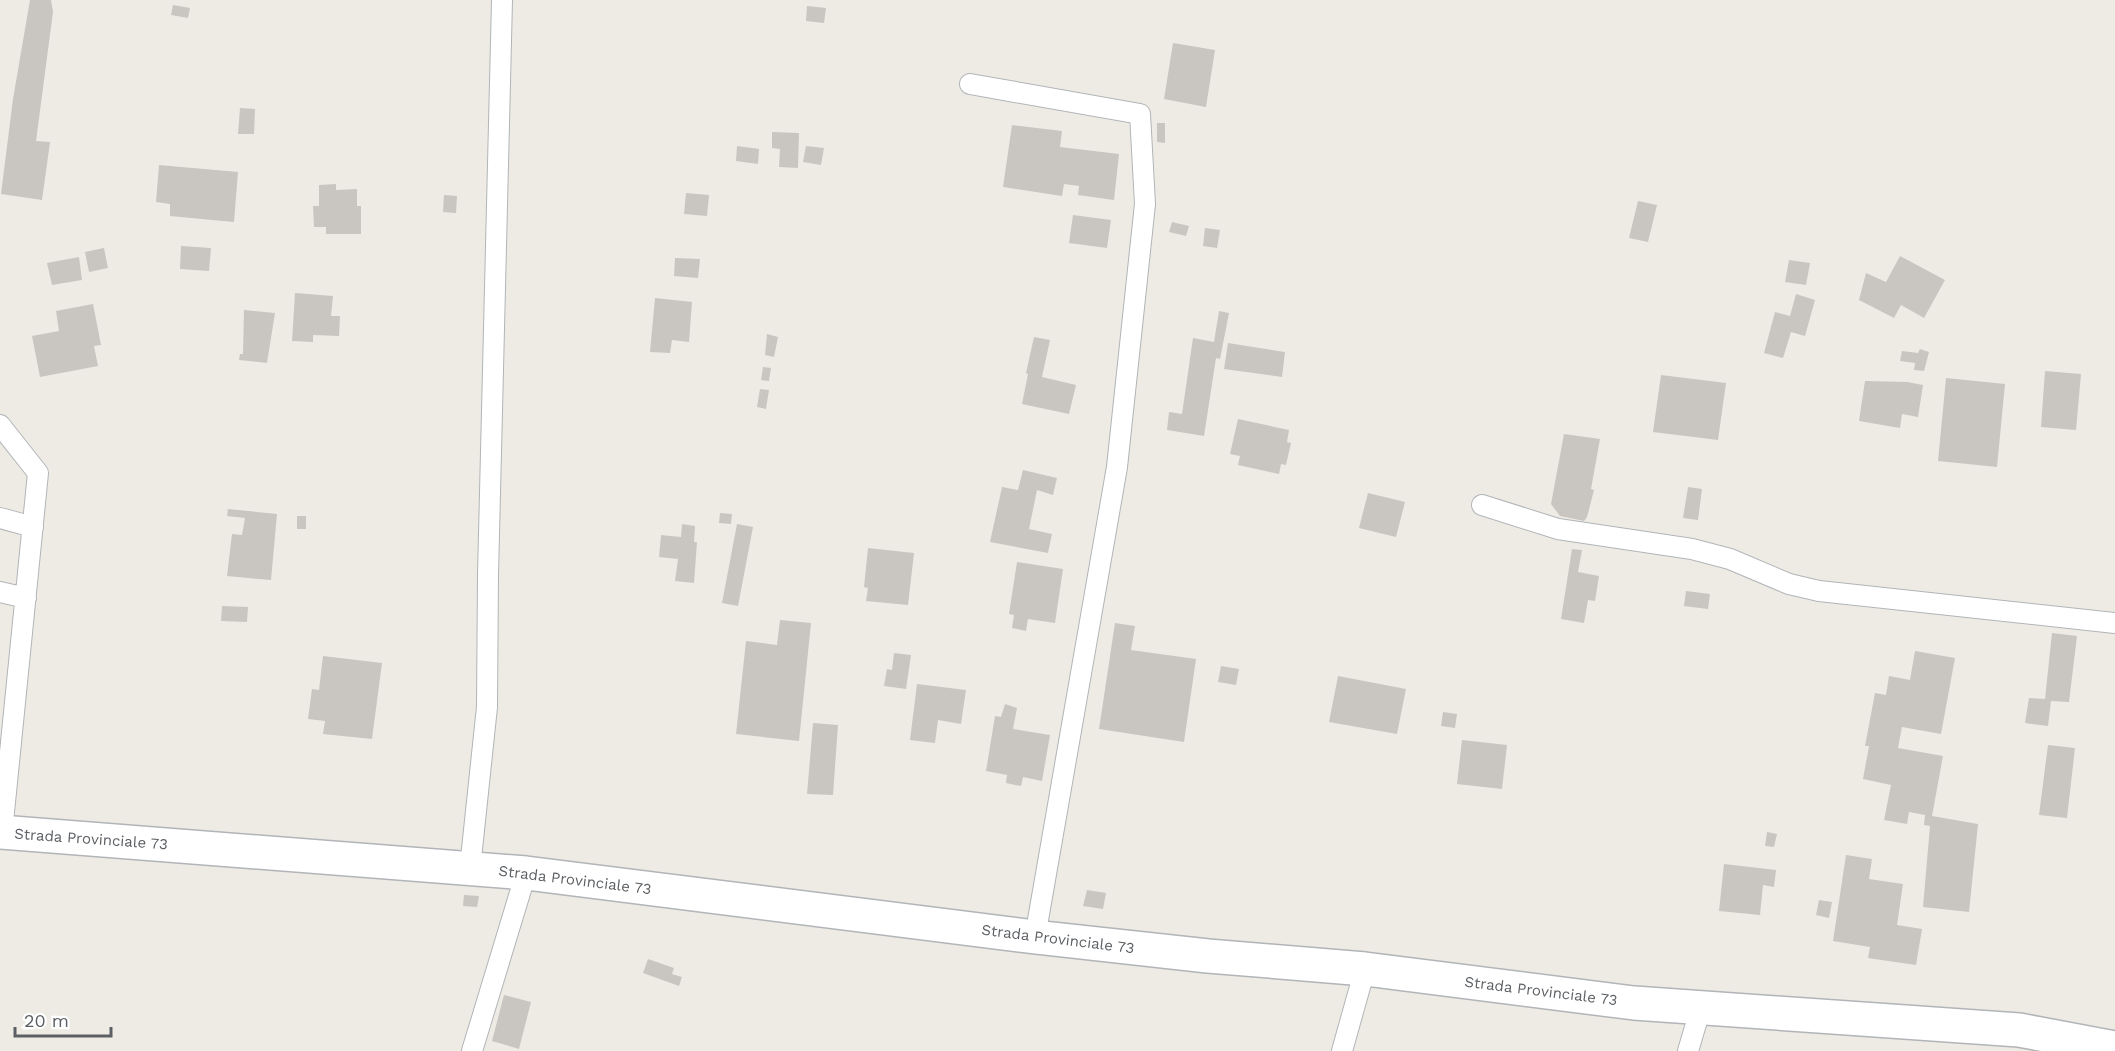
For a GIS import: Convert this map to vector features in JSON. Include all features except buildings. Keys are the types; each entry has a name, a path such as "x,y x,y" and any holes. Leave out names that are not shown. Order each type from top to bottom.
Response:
{"street":[{"name":"Strada Provinciale 73","path":"1,832 526,873 1035,937 1208,956 1365,969 1634,1003 2019,1030 2115,1048"}],"lane":[{"path":"470,868 487,707 488,575 502,0"},
{"path":"970,84 1140,114 1145,204 1117,467 1035,937"},
{"path":"0,425 38,473 1,832"},
{"path":"1482,505 1558,529 1692,549 1730,559 1789,584 1819,591 2115,623"},
{"path":"0,518 33,527"},
{"path":"0,592 26,598"},
{"path":"472,1051 526,873"},
{"path":"1342,1051 1365,969"},
{"path":"1688,1051 1701,1007"}]}
